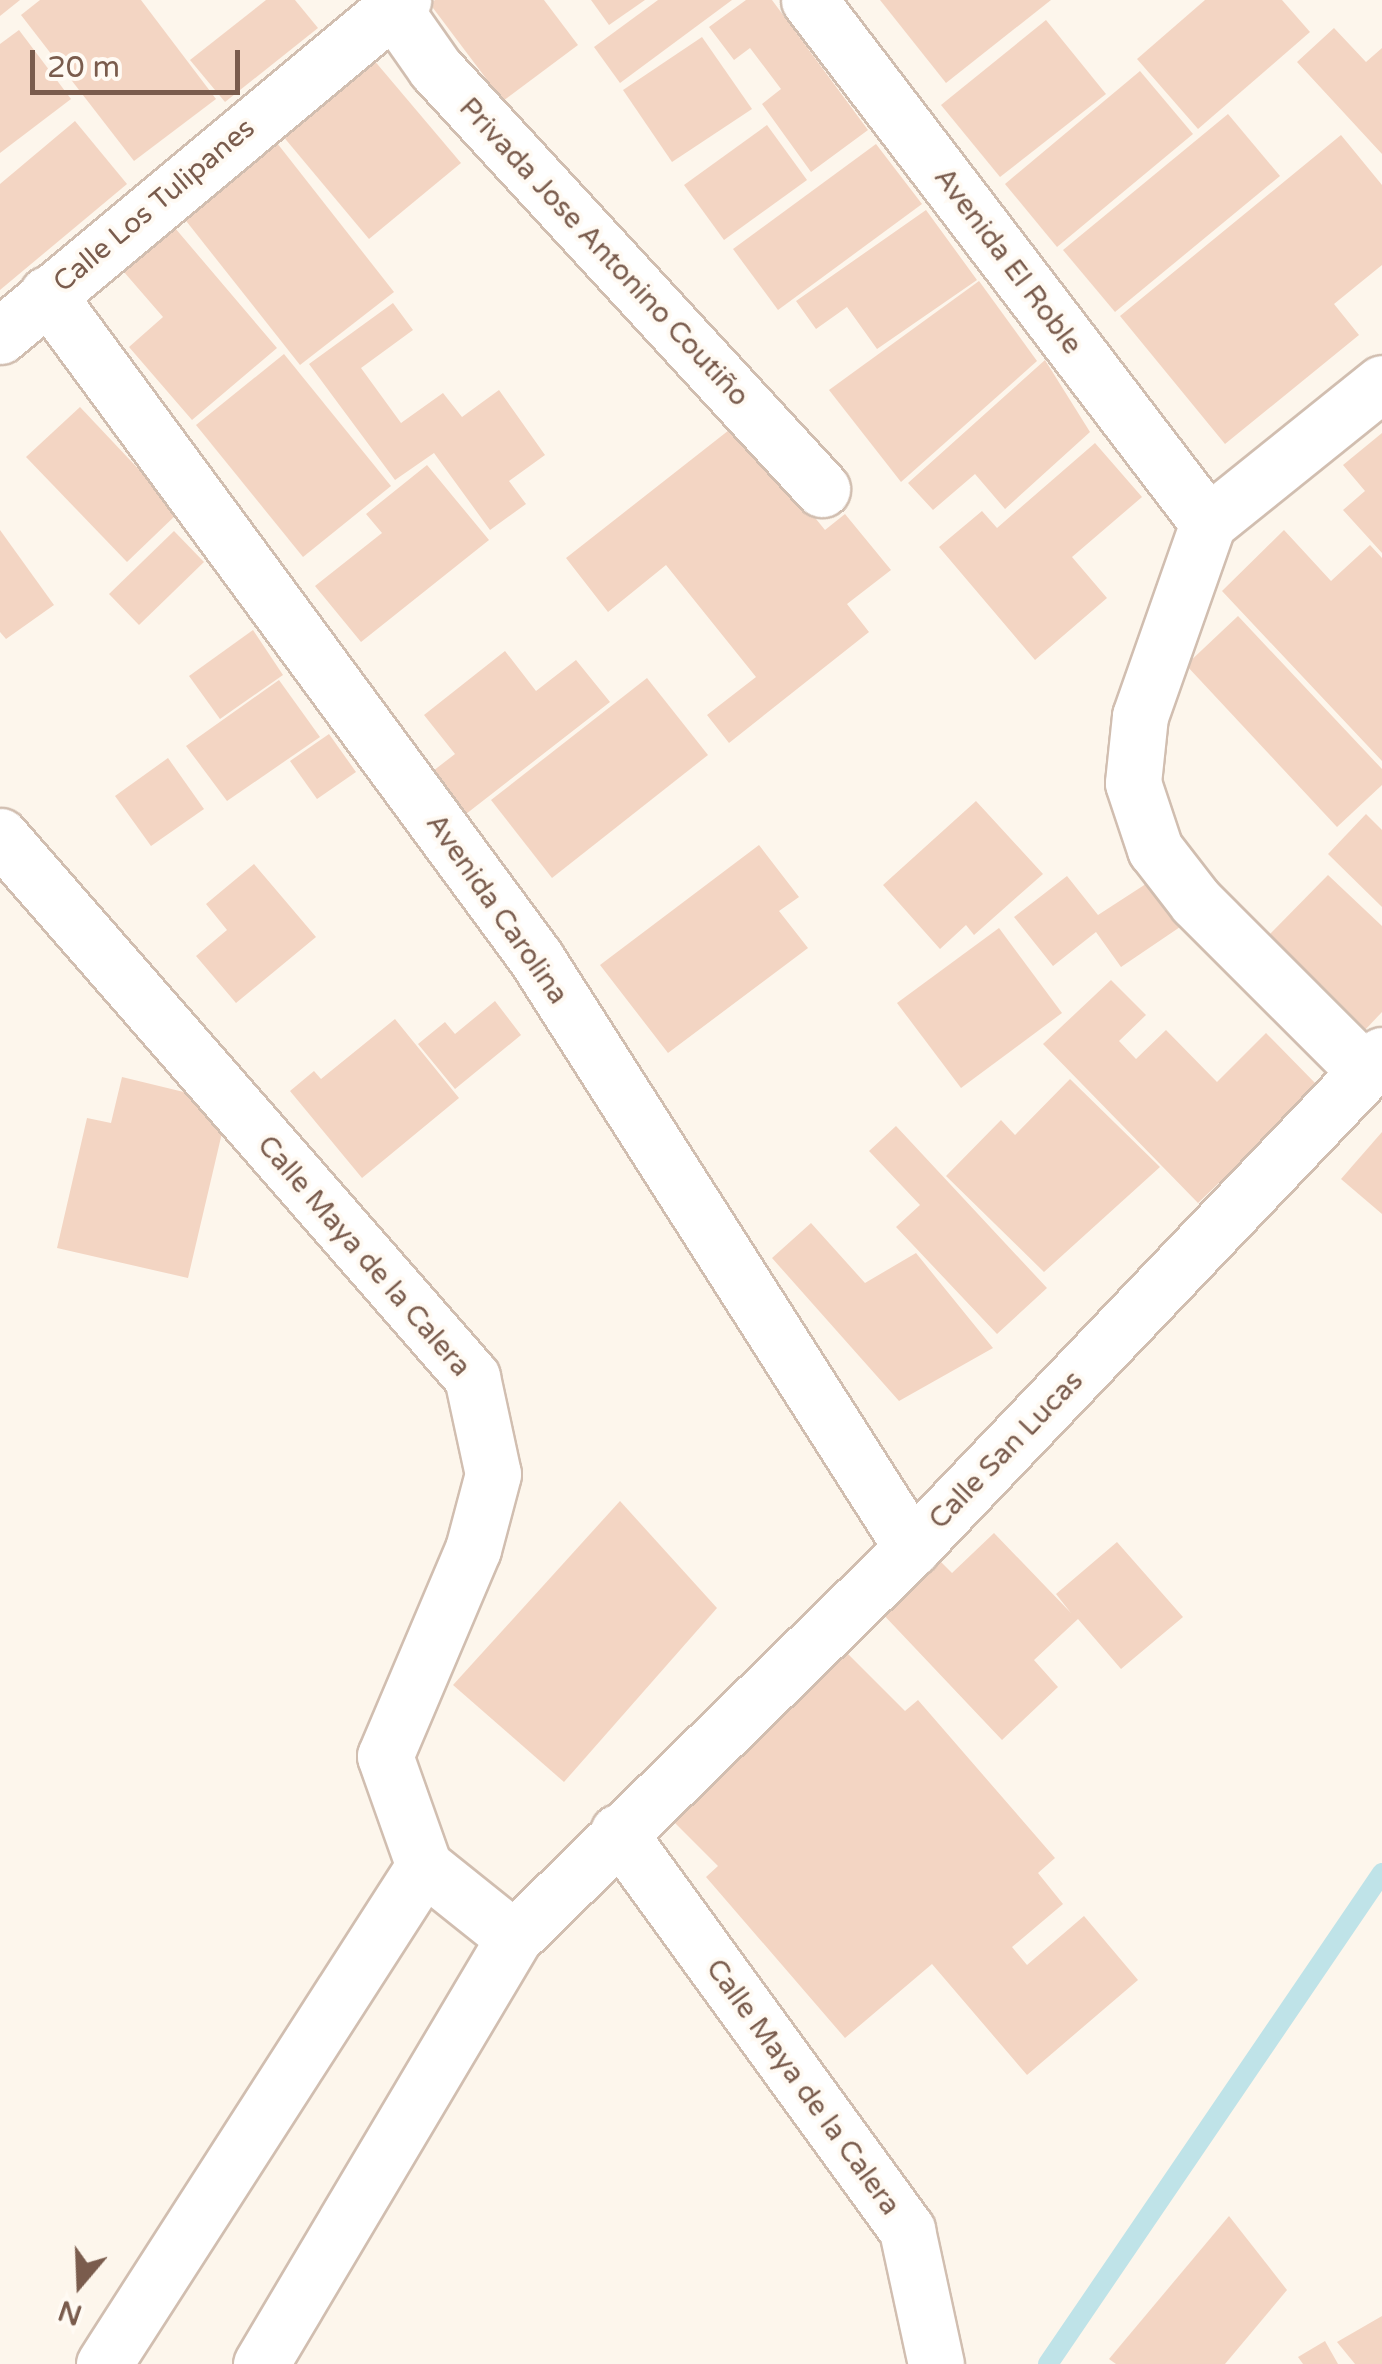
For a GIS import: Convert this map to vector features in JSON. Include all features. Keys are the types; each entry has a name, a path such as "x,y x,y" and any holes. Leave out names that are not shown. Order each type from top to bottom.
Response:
{"street":[{"name":"Avenida El Roble","path":"809,0 1208,522"},
{"name":"Calle Los Tulipanes","path":"0,336 398,4"},
{"name":"Privada Jose Antonino Coutiño","path":"398,4 434,68 822,489"},
{"name":"Avenida Carolina","path":"47,294 536,958 912,1548"},
{"path":"1374,1064 1196,902 1155,849 1133,783 1140,716 1208,522 1382,383"},
{"name":"Calle Maya de la Calera","path":"0,836 472,1377 492,1474 472,1549 385,1756 424,1866"},
{"name":"Calle San Lucas","path":"261,2364 514,1938 912,1548 1374,1064"},
{"name":"Calle Maya de la Calera","path":"618,1832 907,2230 936,2364"},
{"path":"104,2364 424,1866 514,1938"}],"building":[{"path":"0,0 20,0 0,16"},
{"path":"40,0 141,0 216,99 134,161 21,15"},
{"path":"266,0 295,0 318,28 225,102 190,60"},
{"path":"435,0 544,0 578,45 503,101 430,4"},
{"path":"591,0 645,0 609,25"},
{"path":"658,0 732,0 620,83 594,47"},
{"path":"746,0 772,0 868,130 811,172 762,104 781,89 750,48 734,60 709,27"},
{"path":"880,0 1051,0 946,83"},
{"path":"1205,0 1282,0 1310,32 1198,129 1137,59"},
{"path":"1046,20 1106,94 1000,177 941,105"},
{"path":"1334,28 1366,62 1382,48 1382,154 1297,62"},
{"path":"19,30 71,99 0,153 0,44"},
{"path":"702,37 752,109 672,162 623,90"},
{"path":"373,59 461,163 369,239 282,135"},
{"path":"1140,71 1193,134 1057,247 1005,184"},
{"path":"1228,114 1280,176 1115,312 1063,250"},
{"path":"75,121 127,184 0,290 0,184"},
{"path":"767,125 807,180 724,240 684,185"},
{"path":"1341,135 1382,185 1382,265 1334,304 1359,335 1225,444 1120,316"},
{"path":"277,143 394,292 300,365 183,217"},
{"path":"876,144 922,204 778,310 733,249"},
{"path":"926,210 977,280 877,349 847,307 816,329 796,301"},
{"path":"175,228 277,348 192,420 129,347 163,317 124,272"},
{"path":"979,281 1037,361 901,482 829,390"},
{"path":"393,303 413,330 361,368 401,423 443,393 462,417 499,390 545,455 509,481 526,504 490,530 434,453 395,480 309,364"},
{"path":"284,354 391,486 303,557 196,425"},
{"path":"1045,360 1090,432 1005,509 975,474 933,510 908,483"},
{"path":"80,407 179,512 127,562 26,457"},
{"path":"738,423 825,530 845,514 891,570 847,604 869,632 729,743 707,715 756,677 666,565 608,612 566,558"},
{"path":"1382,433 1382,553 1343,510 1365,491 1343,465"},
{"path":"1095,443 1142,497 1072,557 1107,598 1035,660 939,547 982,511 997,528"},
{"path":"427,465 489,540 361,642 315,586 382,533 366,514"},
{"path":"0,530 54,605 6,639 0,632"},
{"path":"1284,530 1331,581 1370,545 1382,558 1382,761 1222,591"},
{"path":"174,531 204,562 139,625 109,594"},
{"path":"1238,616 1382,769 1382,785 1337,827 1186,665"},
{"path":"253,630 283,675 220,719 189,676"},
{"path":"505,651 536,691 576,660 610,702 466,814 433,771 455,754 424,715"},
{"path":"647,678 708,755 552,878 491,800"},
{"path":"279,680 320,737 227,801 186,746"},
{"path":"329,734 356,772 317,799 290,761"},
{"path":"168,758 204,809 151,846 115,796"},
{"path":"976,801 1043,874 974,935 966,925 940,949 883,885"},
{"path":"1366,814 1382,830 1382,907 1328,854"},
{"path":"759,845 799,897 779,911 808,948 668,1053 600,965"},
{"path":"254,864 316,937 236,1003 196,956 227,930 206,904"},
{"path":"1328,875 1382,926 1382,1012 1364,1031 1266,938"},
{"path":"1067,876 1098,915 1152,880 1183,925 1121,967 1096,932 1053,966 1014,917"},
{"path":"999,928 1062,1013 961,1088 897,1003"},
{"path":"1111,980 1146,1015 1119,1041 1136,1059 1166,1030 1217,1082 1266,1033 1319,1087 1198,1203 1043,1044"},
{"path":"495,1001 521,1035 455,1089 418,1044 445,1022 455,1034"},
{"path":"395,1019 459,1098 362,1178 290,1091 314,1071 321,1079"},
{"path":"122,1077 229,1103 188,1278 57,1248 87,1118 111,1123"},
{"path":"1070,1079 1160,1167 1044,1272 946,1176 1001,1120 1015,1135"},
{"path":"896,1126 1047,1288 997,1334 896,1227 920,1205 869,1151"},
{"path":"1382,1132 1382,1214 1341,1179"},
{"path":"811,1223 865,1283 916,1253 993,1348 899,1401 772,1258"},
{"path":"620,1501 717,1608 564,1782 453,1685"},
{"path":"994,1533 1071,1613 1056,1594 1117,1542 1183,1617 1121,1669 1078,1619 1034,1660 1058,1687 1002,1740 879,1610 936,1557 952,1573"},
{"path":"838,1644 905,1711 918,1700 1055,1858 1038,1873 1063,1904 1012,1947 1027,1965 1084,1916 1138,1980 1027,2075 932,1964 845,2038 706,1877 718,1866 665,1813"},
{"path":"1229,2216 1287,2290 1225,2364 1116,2364 1109,2359"},
{"path":"1382,2316 1382,2364 1355,2364 1337,2342"},
{"path":"1325,2341 1338,2364 1303,2364 1298,2357"}],"waterway":[{"path":"1048,2364 1382,1873"}]}
